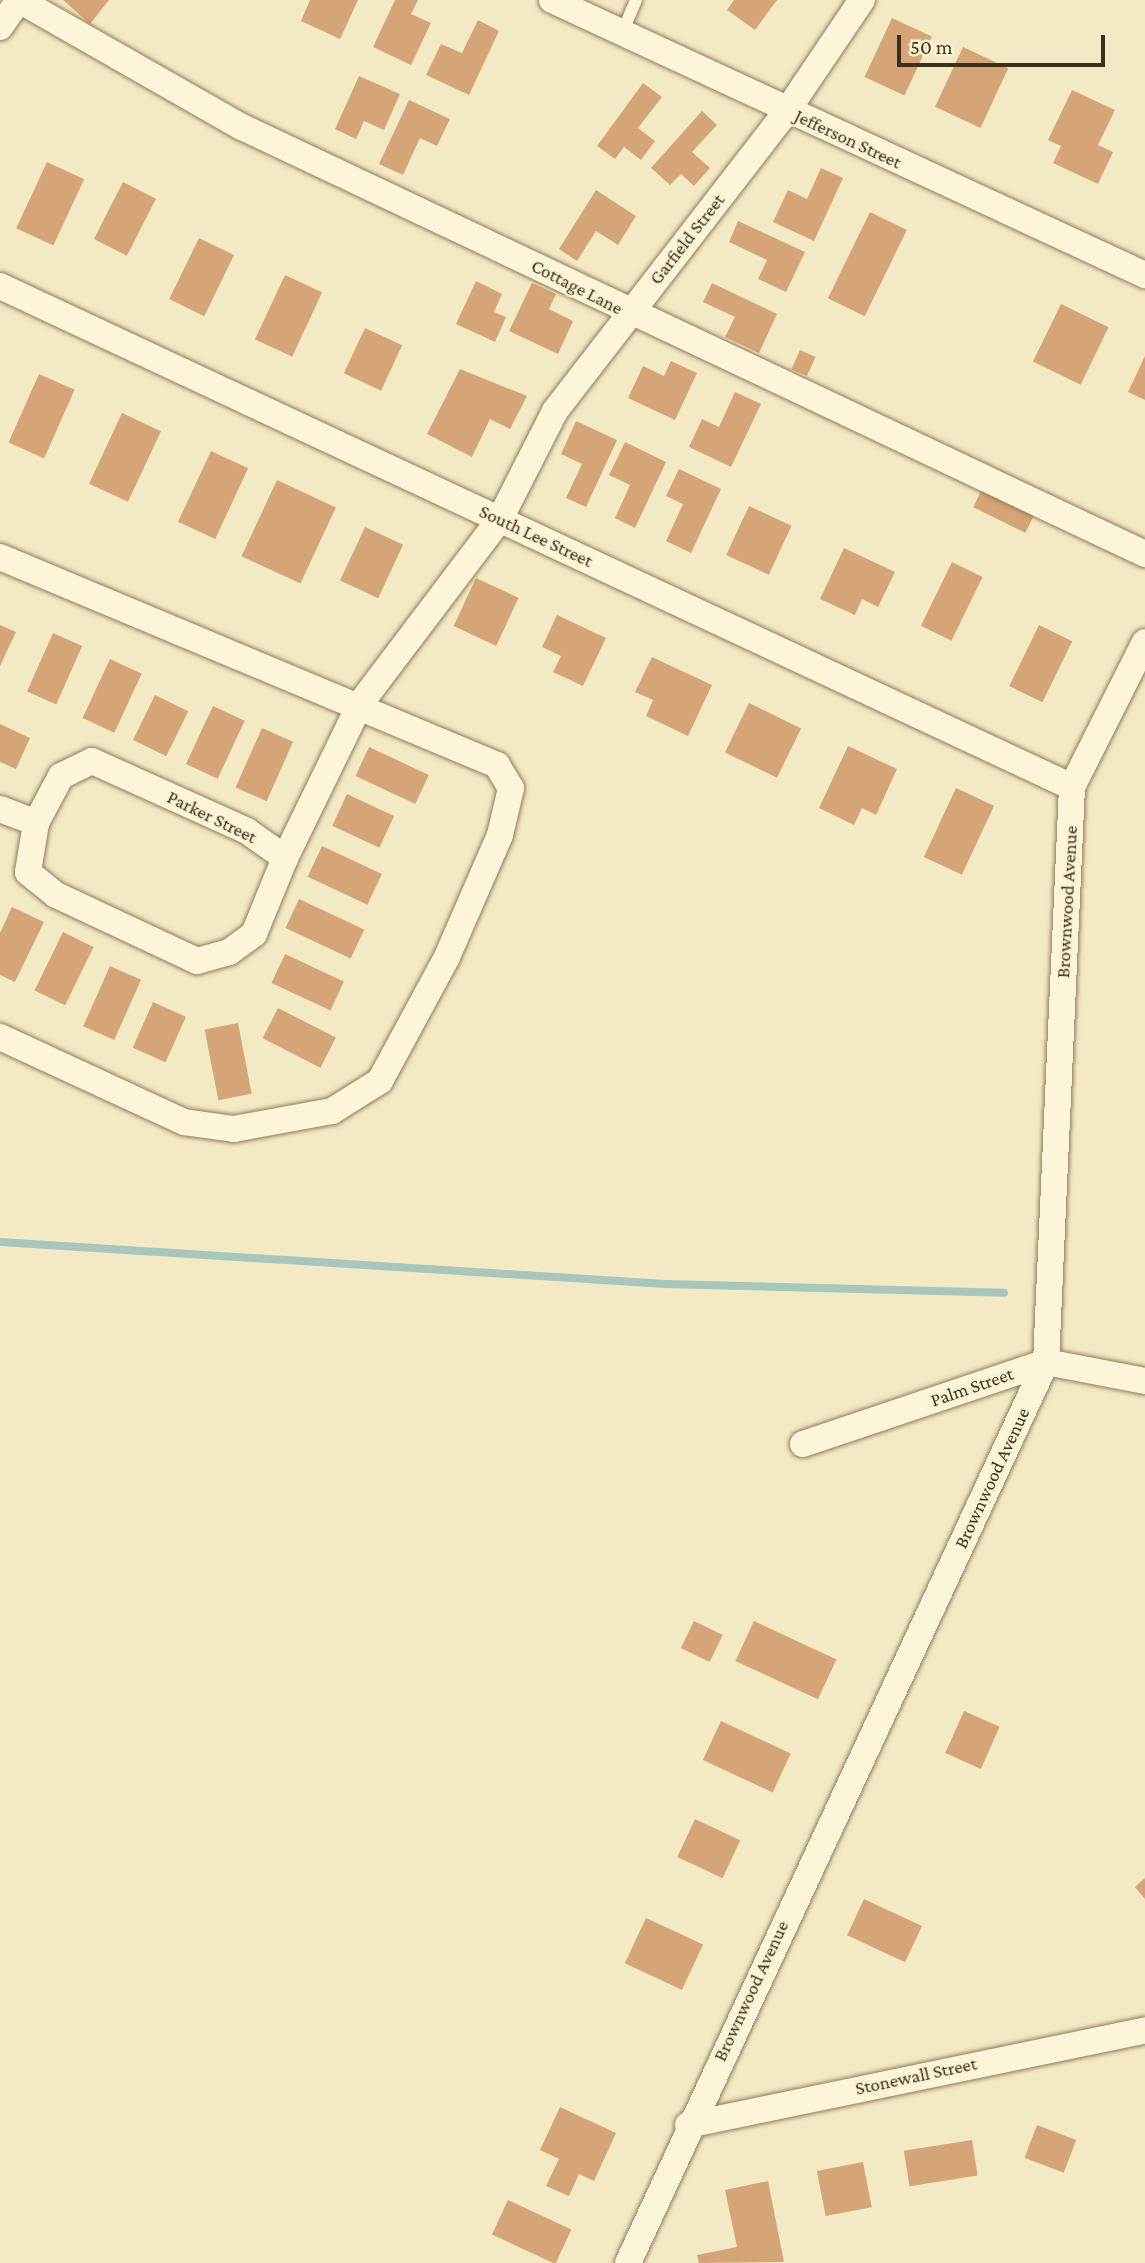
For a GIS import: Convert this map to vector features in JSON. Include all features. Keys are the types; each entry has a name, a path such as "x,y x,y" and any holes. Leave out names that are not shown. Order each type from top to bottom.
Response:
{"street":[{"path":"0,27 19,0"},
{"name":"Cottage Lane","path":"19,0 242,127 629,314 1145,554"},
{"name":"Jefferson Street","path":"552,0 582,6 622,33 1145,275"},
{"name":"Garfield Street","path":"285,858 360,704 500,519 555,411 787,111 862,0"},
{"name":"South Lee Street","path":"0,286 1072,787"},
{"path":"0,557 360,704 497,765 511,788 500,835 447,957 380,1081 332,1111 234,1129 184,1122 0,1037"},
{"name":"Brownwood Avenue","path":"628,2263 688,2125 1046,1362 1072,787 1145,642"},
{"name":"Parker Street","path":"92,761 247,831 285,858 254,934 229,952 197,961 55,895 28,872 36,823 61,776 92,761"},
{"path":"0,809 36,823"},
{"name":"Palm Street","path":"803,1444 1046,1362 1145,1381"},
{"path":"1108,2035 1145,2013"},
{"name":"Stonewall Street","path":"688,2125 1108,2035 1145,2030"}],"lane":[{"path":"622,33 636,0"}],"building":[{"path":"63,0 109,0 90,24"},
{"path":"310,0 358,0 340,39 301,21"},
{"path":"395,0 418,0 411,14 431,23 411,65 373,47"},
{"path":"734,0 777,0 755,30 727,10"},
{"path":"892,18 932,37 904,96 865,77"},
{"path":"478,20 499,31 469,95 426,75 441,44 462,53"},
{"path":"963,47 1008,68 980,128 935,107"},
{"path":"359,76 400,94 384,130 364,121 356,139 335,129"},
{"path":"643,83 662,97 638,128 655,141 641,160 624,147 615,159 597,146"},
{"path":"1072,90 1115,110 1098,145 1113,152 1098,184 1053,163 1061,146 1048,140"},
{"path":"409,100 450,119 437,146 420,138 403,175 379,164"},
{"path":"702,111 717,125 692,152 710,168 694,186 681,174 670,185 651,168"},
{"path":"47,162 84,179 53,245 16,228"},
{"path":"821,168 843,178 814,241 773,222 788,190 807,199"},
{"path":"123,182 156,199 127,256 94,239"},
{"path":"596,190 636,216 618,245 596,231 577,261 559,249"},
{"path":"870,212 907,230 865,316 828,298"},
{"path":"738,221 805,252 786,292 758,279 767,260 729,242"},
{"path":"199,238 234,255 204,316 169,299"},
{"path":"285,275 322,292 292,357 255,339"},
{"path":"476,281 502,294 494,312 506,317 495,342 456,324"},
{"path":"532,283 556,294 549,309 573,321 558,354 509,331"},
{"path":"712,283 777,314 759,353 725,337 735,317 703,302"},
{"path":"1061,304 1109,327 1081,385 1033,362"},
{"path":"365,328 402,345 381,391 344,373"},
{"path":"800,350 816,357 807,376 791,369"},
{"path":"1145,356 1145,400 1128,392"},
{"path":"671,361 697,373 675,420 628,398 643,366 664,376"},
{"path":"460,369 527,396 510,429 490,419 472,457 427,434"},
{"path":"39,374 75,390 44,458 8,443"},
{"path":"735,392 761,404 731,467 689,447 702,419 719,427"},
{"path":"122,413 161,431 128,502 89,484"},
{"path":"576,421 617,440 586,507 566,498 582,464 561,454"},
{"path":"625,442 666,462 635,528 615,518 630,485 609,475"},
{"path":"211,451 248,468 215,539 178,522"},
{"path":"679,469 721,489 691,553 666,541 683,504 666,496"},
{"path":"277,480 336,507 300,584 242,556"},
{"path":"985,483 1037,508 1025,533 973,507"},
{"path":"749,506 792,526 769,575 726,555"},
{"path":"365,527 403,545 378,598 340,580"},
{"path":"844,548 895,572 878,607 862,599 855,615 820,599"},
{"path":"952,562 983,577 951,641 921,626"},
{"path":"476,578 519,598 496,646 454,626"},
{"path":"557,615 606,638 583,686 553,672 561,656 542,647"},
{"path":"0,625 16,632 0,666"},
{"path":"1039,625 1072,641 1042,702 1009,686"},
{"path":"53,633 82,646 56,704 27,691"},
{"path":"652,657 712,685 688,736 646,716 653,700 635,692"},
{"path":"110,659 142,674 114,733 83,718"},
{"path":"155,695 188,711 166,756 133,740"},
{"path":"749,703 801,728 777,778 725,752"},
{"path":"213,706 245,721 218,779 186,764"},
{"path":"0,724 30,738 16,769 0,762"},
{"path":"262,728 293,742 267,801 236,787"},
{"path":"848,746 897,769 876,815 862,808 854,825 819,808"},
{"path":"369,747 429,775 415,804 355,776"},
{"path":"956,788 994,806 962,875 924,857"},
{"path":"347,794 394,816 379,848 332,826"},
{"path":"322,846 382,874 367,905 308,877"},
{"path":"299,899 364,929 351,958 285,928"},
{"path":"12,907 44,922 15,982 0,975 0,933"},
{"path":"63,932 94,947 65,1005 35,990"},
{"path":"285,954 344,981 330,1010 271,983"},
{"path":"110,966 141,980 114,1040 83,1026"},
{"path":"153,1002 186,1017 166,1062 133,1048"},
{"path":"278,1008 336,1038 320,1068 263,1038"},
{"path":"238,1023 252,1094 218,1100 205,1029"},
{"path":"694,1621 723,1635 710,1662 681,1648"},
{"path":"754,1621 836,1659 818,1699 735,1661"},
{"path":"964,1711 1000,1727 981,1769 945,1753"},
{"path":"721,1721 791,1754 773,1793 703,1760"},
{"path":"695,1819 740,1840 723,1878 677,1857"},
{"path":"1145,1878 1145,1899 1135,1887"},
{"path":"864,1899 922,1926 905,1962 847,1935"},
{"path":"646,1918 703,1945 682,1990 625,1963"},
{"path":"560,2107 616,2133 594,2181 579,2174 569,2196 546,2186 559,2159 540,2150"},
{"path":"1037,2125 1076,2140 1064,2173 1024,2158"},
{"path":"972,2140 978,2176 909,2186 904,2151"},
{"path":"863,2162 872,2207 826,2216 817,2171"},
{"path":"768,2181 784,2262 699,2263 697,2255 737,2247 725,2190"},
{"path":"508,2200 571,2230 556,2263 492,2234"}],"waterway":[{"path":"0,1242 666,1284 1004,1293"}]}
